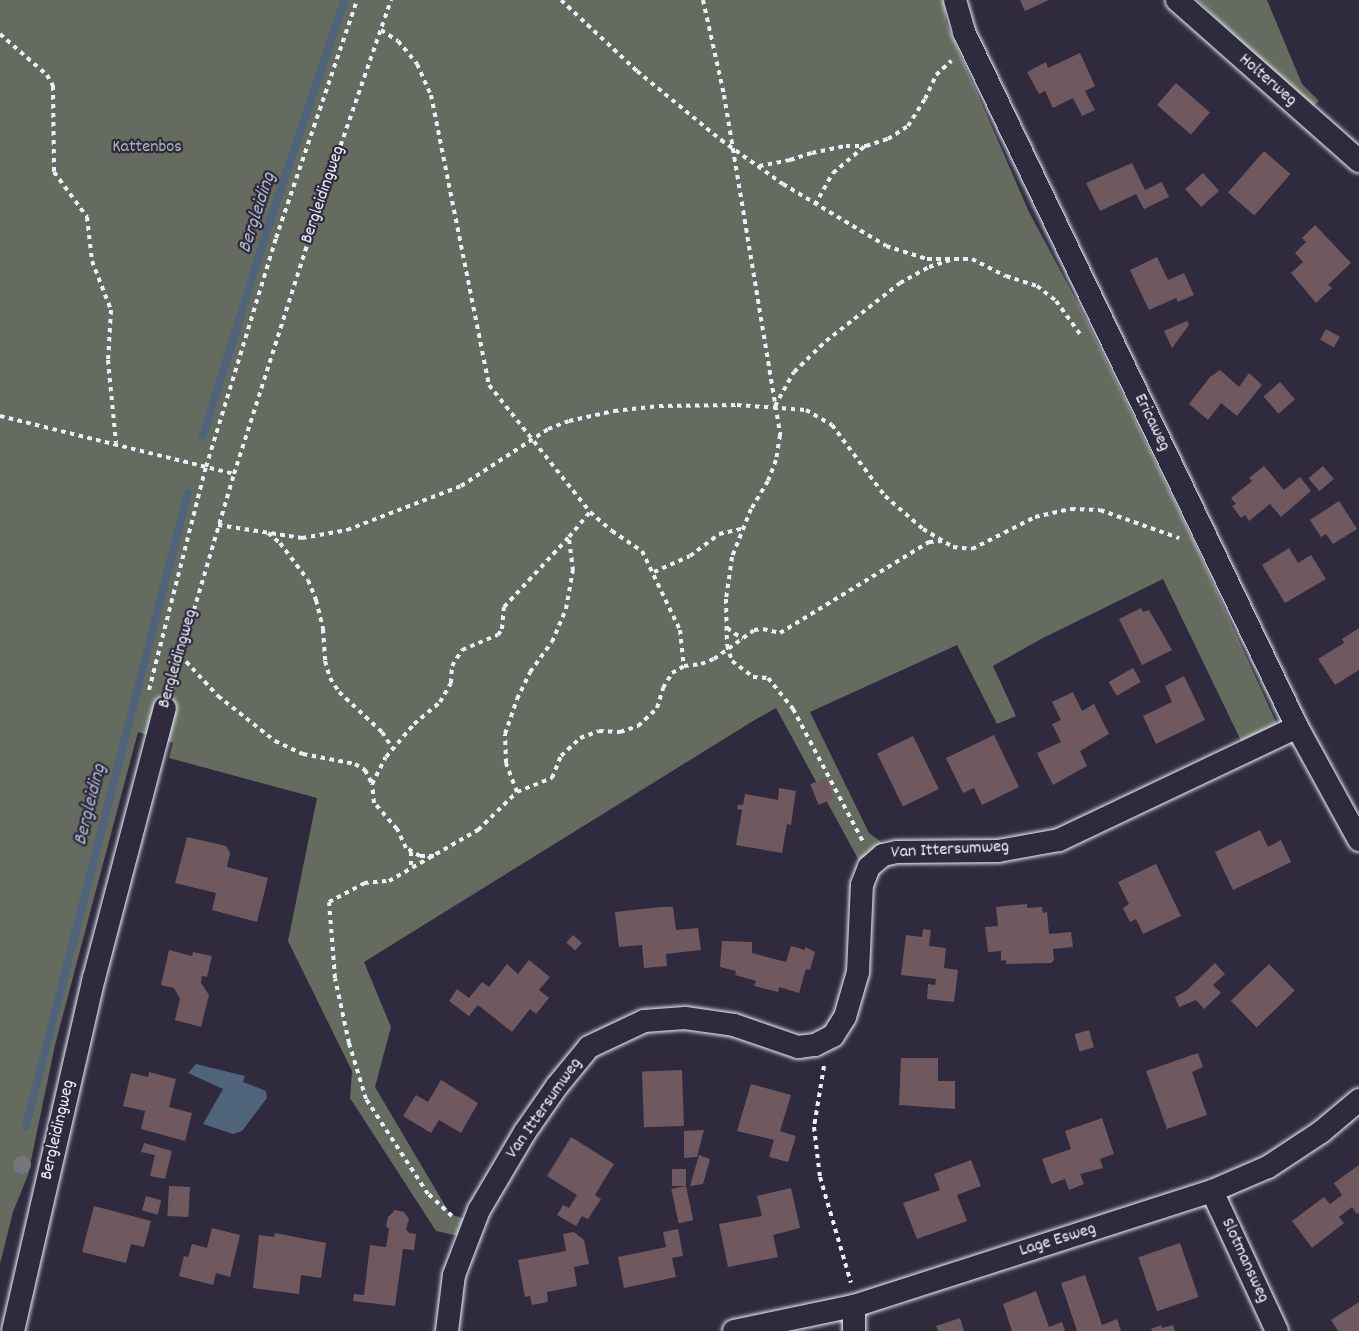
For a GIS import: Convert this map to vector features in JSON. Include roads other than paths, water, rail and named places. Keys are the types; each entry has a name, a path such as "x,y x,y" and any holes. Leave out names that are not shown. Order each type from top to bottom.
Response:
{"street":[{"name":"Ericaweg","path":"955,0 963,32 1297,728 1359,840"},
{"name":"Holterweg","path":"1177,0 1359,161"},
{"name":"Bergleidingweg","path":"13,1331 155,704"},
{"name":"Van Ittersumweg","path":"447,1331 454,1275 472,1227 525,1132 557,1086 590,1047 644,1021 685,1018 734,1025 798,1047 819,1043 833,1036 845,1017 858,972 862,885 869,867 883,855 897,852 998,851 1059,840 1297,728"},
{"name":"Lage Esweg","path":"734,1331 861,1303 1212,1191 1268,1167 1321,1132 1359,1100"},
{"name":"Slotmansweg","path":"1212,1191 1277,1331"},
{"path":"854,1331 861,1303"},
{"path":"0,1330 8,1331"}],"water":[{"path":"196,1064 245,1076 243,1082 266,1091 267,1098 242,1131 233,1134 203,1124 223,1089 188,1073"}],"waterway":[{"name":"Bergleiding","path":"203,436 270,221 345,0"},
{"name":"Bergleiding","path":"26,1126 188,492"}],"park label":[{"name":"Kattenbos","path":"147,148"}]}
